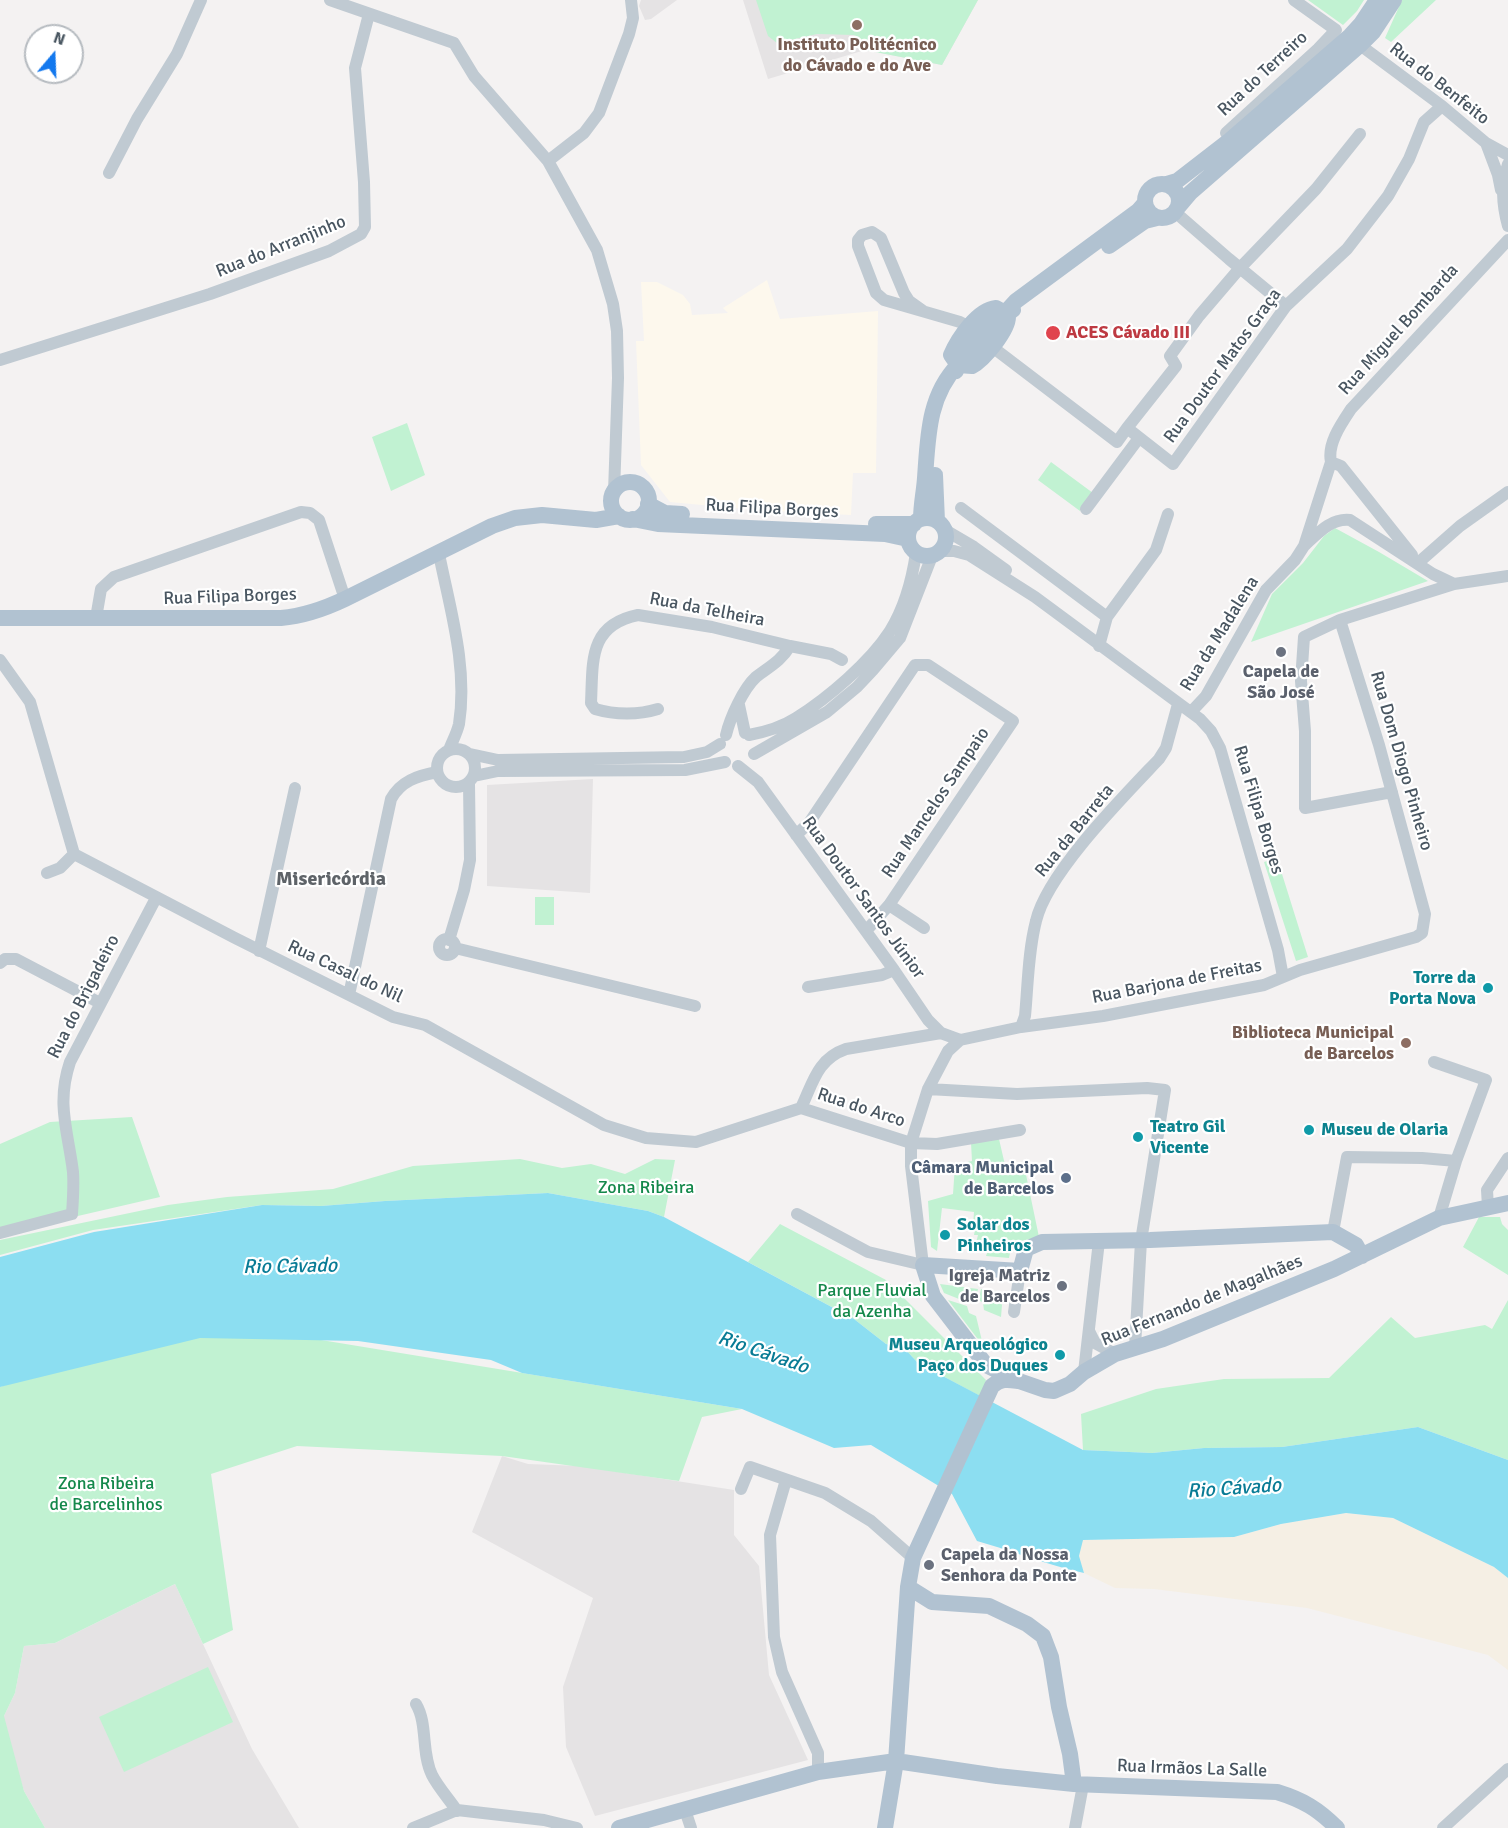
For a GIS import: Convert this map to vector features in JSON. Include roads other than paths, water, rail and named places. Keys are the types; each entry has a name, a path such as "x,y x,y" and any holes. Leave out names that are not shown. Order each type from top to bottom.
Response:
{"main road":[{"path":"1005,313 1029,303 1145,221 1168,217 1349,37 1377,0"},
{"path":"927,537 929,431 932,412 946,377 976,341 1016,301 1138,211 1150,188 1177,181 1230,140 1349,37 1372,32 1394,0"},
{"path":"1167,184 1177,192 1177,209"},
{"path":"1144,203 1150,214 1157,218"},
{"path":"991,309 1005,313 1008,317 1006,328 977,363 966,366 958,365 951,355 970,327 980,316 991,309"},
{"path":"583,518 600,510 616,491 636,483 647,494 648,504 643,514 626,518 612,508 616,491"},
{"name":"Rua Filipa Borges","path":"648,504 665,513 885,525 927,537"},
{"name":"Rua Filipa Borges","path":"0,618 281,618 298,616 345,600 492,526 515,518 542,515 596,520 626,518 658,524 927,537"},
{"name":"Rua Fernando de Magalhães","path":"923,1266 933,1296 986,1365 1019,1381 1054,1391 1071,1384 1084,1372 1114,1354 1163,1338 1302,1282 1362,1256 1439,1218 1508,1203"},
{"path":"923,1266 1020,1270 1026,1250 1042,1242 1141,1241 1333,1232 1356,1245 1362,1256"},
{"path":"986,1365 991,1377 991,1388"},
{"path":"885,1828 896,1761 908,1587 913,1558 991,1388 999,1380 1019,1381"},
{"path":"908,1587 932,1602 989,1606 1027,1624 1043,1636 1051,1657 1059,1707 1078,1784"},
{"name":"Rua Irmãos La Salle","path":"619,1828 818,1772 896,1761 997,1776 1078,1784 1277,1792 1301,1800 1323,1814 1337,1828"}],"street":[{"path":"109,173 137,119 177,54 201,0"},
{"path":"330,0 348,3 369,14 454,43 474,76 548,161 597,250 613,304 617,331 618,378 616,491"},
{"path":"548,161 584,134 599,113 633,18 631,0"},
{"name":"Rua do Terreiro","path":"1294,0 1349,37"},
{"name":"Rua do Arranjinho","path":"0,360 210,294 329,251 362,234 365,227 364,182 355,68 369,14"},
{"name":"Rua do Benfeito","path":"1349,37 1442,106 1486,144 1502,190"},
{"name":"Rua Doutor Matos Graça","path":"1127,429 1173,464 1286,306 1347,249 1388,196 1410,159 1424,122 1442,106"},
{"path":"992,346 1117,442 1176,366 1170,356 1199,316 1240,268 1316,189 1360,134"},
{"path":"1486,144 1508,155"},
{"path":"1508,164 1502,190 1503,208 1508,226"},
{"path":"1177,209 1240,268 1286,306"},
{"path":"923,311 909,301 904,293 881,238 872,231 862,235 858,240 858,246 876,293 884,300 970,327"},
{"name":"Rua Miguel Bombarda","path":"1332,445 1342,422 1351,409 1504,243"},
{"path":"1086,509 1139,438"},
{"name":"Rua da Madalena","path":"1191,712 1206,696 1266,590 1295,561 1304,546 1331,462 1329,454 1332,445"},
{"path":"1331,462 1341,466 1418,563"},
{"path":"1418,563 1460,526 1508,492"},
{"path":"961,508 1107,617"},
{"path":"96,618 101,590 114,577 301,512 310,513 319,520 345,600"},
{"path":"1099,646 1107,617 1156,550 1168,514"},
{"path":"1304,546 1334,521 1350,520 1433,574 1454,584"},
{"path":"449,750 460,749 498,760 684,757 708,752 736,731 747,734 770,730 795,719 845,681 890,631 904,601 927,537"},
{"path":"447,785 458,788 472,779 498,771 685,770 725,762 738,766 747,763 753,756 827,712 857,687 900,638 927,537"},
{"name":"Rua Filipa Borges","path":"927,537 954,551 969,555 1035,597 1191,712 1211,731 1220,748 1278,950 1282,977"},
{"name":"Rua Filipa Borges","path":"927,537 974,547 1014,576 1035,597"},
{"path":"439,554 461,679 458,728 449,750 439,759 437,772 470,808"},
{"path":"1392,792 1305,808 1305,730 1301,681 1304,636 1340,620 1454,584 1508,576"},
{"name":"Rua da Telheira","path":"658,709 642,714 602,711 595,709 591,703 593,654 599,640 618,622 638,615 712,627 831,654 842,660"},
{"name":"Rua Dom Diogo Pinheiro","path":"1340,620 1392,792 1425,914"},
{"path":"725,762 720,754 723,739 729,722 747,688 756,678 782,660 790,646"},
{"path":"0,660 30,702 74,854 60,868 47,873"},
{"name":"Rua Mancelos Sampaio","path":"796,835 809,822 915,665 928,665 1012,721 888,905 866,931"},
{"name":"Rua da Barreta","path":"1021,1027 1025,1016 1036,921 1041,905 1052,885 1080,848 1159,759 1166,748 1178,704"},
{"path":"739,705 747,734 754,744 753,756"},
{"path":"458,728 468,753 476,765 472,779 470,808 470,860 452,944 695,1006"},
{"name":"Rua Doutor Santos Júnior","path":"753,756 758,782"},
{"name":"Rua Doutor Santos Júnior","path":"738,766 758,782 928,1020 941,1033"},
{"path":"349,995 391,800 397,788 408,780 437,772"},
{"path":"259,951 295,788"},
{"name":"Rua Casal do Nil","path":"74,854 259,951 393,1017 425,1025 604,1125 646,1138 696,1142 801,1108"},
{"name":"Rua do Brigadeiro","path":"0,1233 72,1214 73,1173 63,1118 65,1076 100,1003 156,898"},
{"path":"888,905 924,928"},
{"name":"Rua Barjona de Freitas","path":"960,1040 1021,1027 1103,1016 1264,985 1300,970 1416,937 1422,933 1425,914"},
{"path":"0,963 16,959 100,1003"},
{"path":"808,987 882,975 894,970"},
{"path":"801,1108 822,1063 833,1054 846,1049 941,1033 960,1040"},
{"name":"Rua Fernando de Magalhães","path":"923,1266 911,1166 911,1143 928,1089 948,1051 960,1040"},
{"path":"1434,1062 1486,1080 1456,1161 1439,1218"},
{"path":"928,1089 1017,1094 1104,1089 1165,1090 1141,1241 1135,1347"},
{"name":"Rua do Arco","path":"801,1108 911,1143 937,1144 1020,1131"},
{"path":"1333,1232 1347,1157 1456,1161"},
{"path":"1488,1207 1487,1190 1508,1158"},
{"path":"797,1214 868,1252 923,1266"},
{"path":"1084,1372 1099,1241"},
{"path":"1014,1312 1020,1270"},
{"path":"1089,1330 1095,1343 1114,1354"},
{"path":"741,1489 750,1467 825,1493 871,1521 913,1558"},
{"path":"786,1480 770,1535 774,1637 782,1672 818,1753 818,1772"},
{"path":"416,1704 420,1712 425,1750 432,1775 457,1811"},
{"path":"1443,1828 1508,1769"},
{"path":"1075,1828 1078,1784"},
{"path":"685,1810 691,1828"},
{"path":"413,1828 457,1811 496,1813 544,1820 577,1828"}],"water":[{"name":"Rio Cávado","path":"548,1193 648,1211 664,1217 854,1319 886,1344 904,1348 918,1363 1083,1450 1152,1453 1204,1448 1282,1447 1418,1427 1508,1460 1508,1578 1494,1567 1393,1518 1346,1513 1281,1524 1234,1537 1083,1540 1079,1556 1084,1573 977,1541 952,1494 871,1445 834,1448 742,1409 522,1373 491,1360 358,1341 200,1338 0,1387 0,1257 94,1232 262,1205 321,1206"}],"place":[{"name":"Instituto Politécnico do Cávado e do Ave","path":"857,25"},
{"name":"ACES Cávado III","path":"1053,333"},
{"name":"Capela de São José","path":"1281,652"},
{"name":"Torre da Porta Nova","path":"1488,988"},
{"name":"Biblioteca Municipal de Barcelos","path":"1406,1043"},
{"name":"Museu de Olaria","path":"1309,1130"},
{"name":"Teatro Gil Vicente","path":"1138,1137"},
{"name":"Câmara Municipal de Barcelos","path":"1066,1178"},
{"name":"Solar dos Pinheiros","path":"945,1235"},
{"name":"Igreja Matriz de Barcelos","path":"1062,1286"},
{"name":"Museu Arqueológico Paço dos Duques","path":"1060,1355"},
{"name":"Capela da Nossa Senhora da Ponte","path":"929,1565"}],"district":[{"name":"Misericórdia","path":"331,880"}],"park label":[{"name":"Zona Ribeira","path":"646,1188"},
{"name":"Parque Fluvial da Azenha","path":"872,1301"},
{"name":"Zona Ribeira de Barcelinhos","path":"106,1494"}]}
